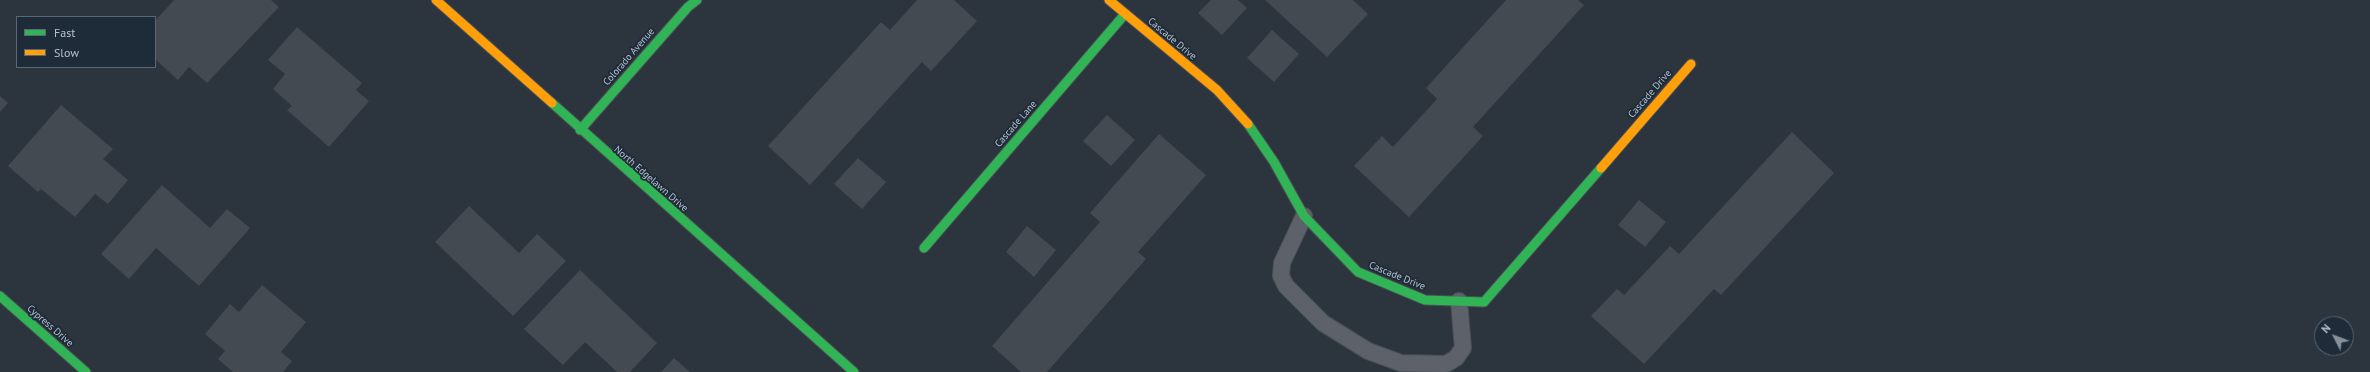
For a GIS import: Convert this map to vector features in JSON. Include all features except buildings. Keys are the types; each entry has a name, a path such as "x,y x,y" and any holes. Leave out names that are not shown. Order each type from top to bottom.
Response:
{"street":[{"name":"North Edgelawn Drive","path":"436,0 580,130 854,372"},
{"name":"Colorado Avenue","path":"580,130 688,6 697,0"},
{"name":"Cascade Drive","path":"1110,0 1124,14 1216,90 1245,120 1274,162 1304,216 1358,272 1425,300 1484,302 1691,64"},
{"name":"Cascade Lane","path":"924,248 1124,14"},
{"name":"Cypress Drive","path":"0,296 86,372"}],"lane":[{"path":"1304,216 1284,256 1281,276 1286,286 1323,323 1368,351 1401,363 1446,364 1456,358 1463,348 1460,301"}],"traffic: fast":[{"path":"580,130 688,7 697,0"},
{"path":"924,248 1125,14"},
{"path":"552,103 854,372"},
{"path":"1248,124 1274,162 1304,216 1358,272 1425,300 1484,302 1601,168"},
{"path":"0,296 86,372"}],"traffic: slow":[{"path":"436,0 552,103"},
{"path":"1109,0 1217,90 1248,124"},
{"path":"1601,168 1691,64"}]}
